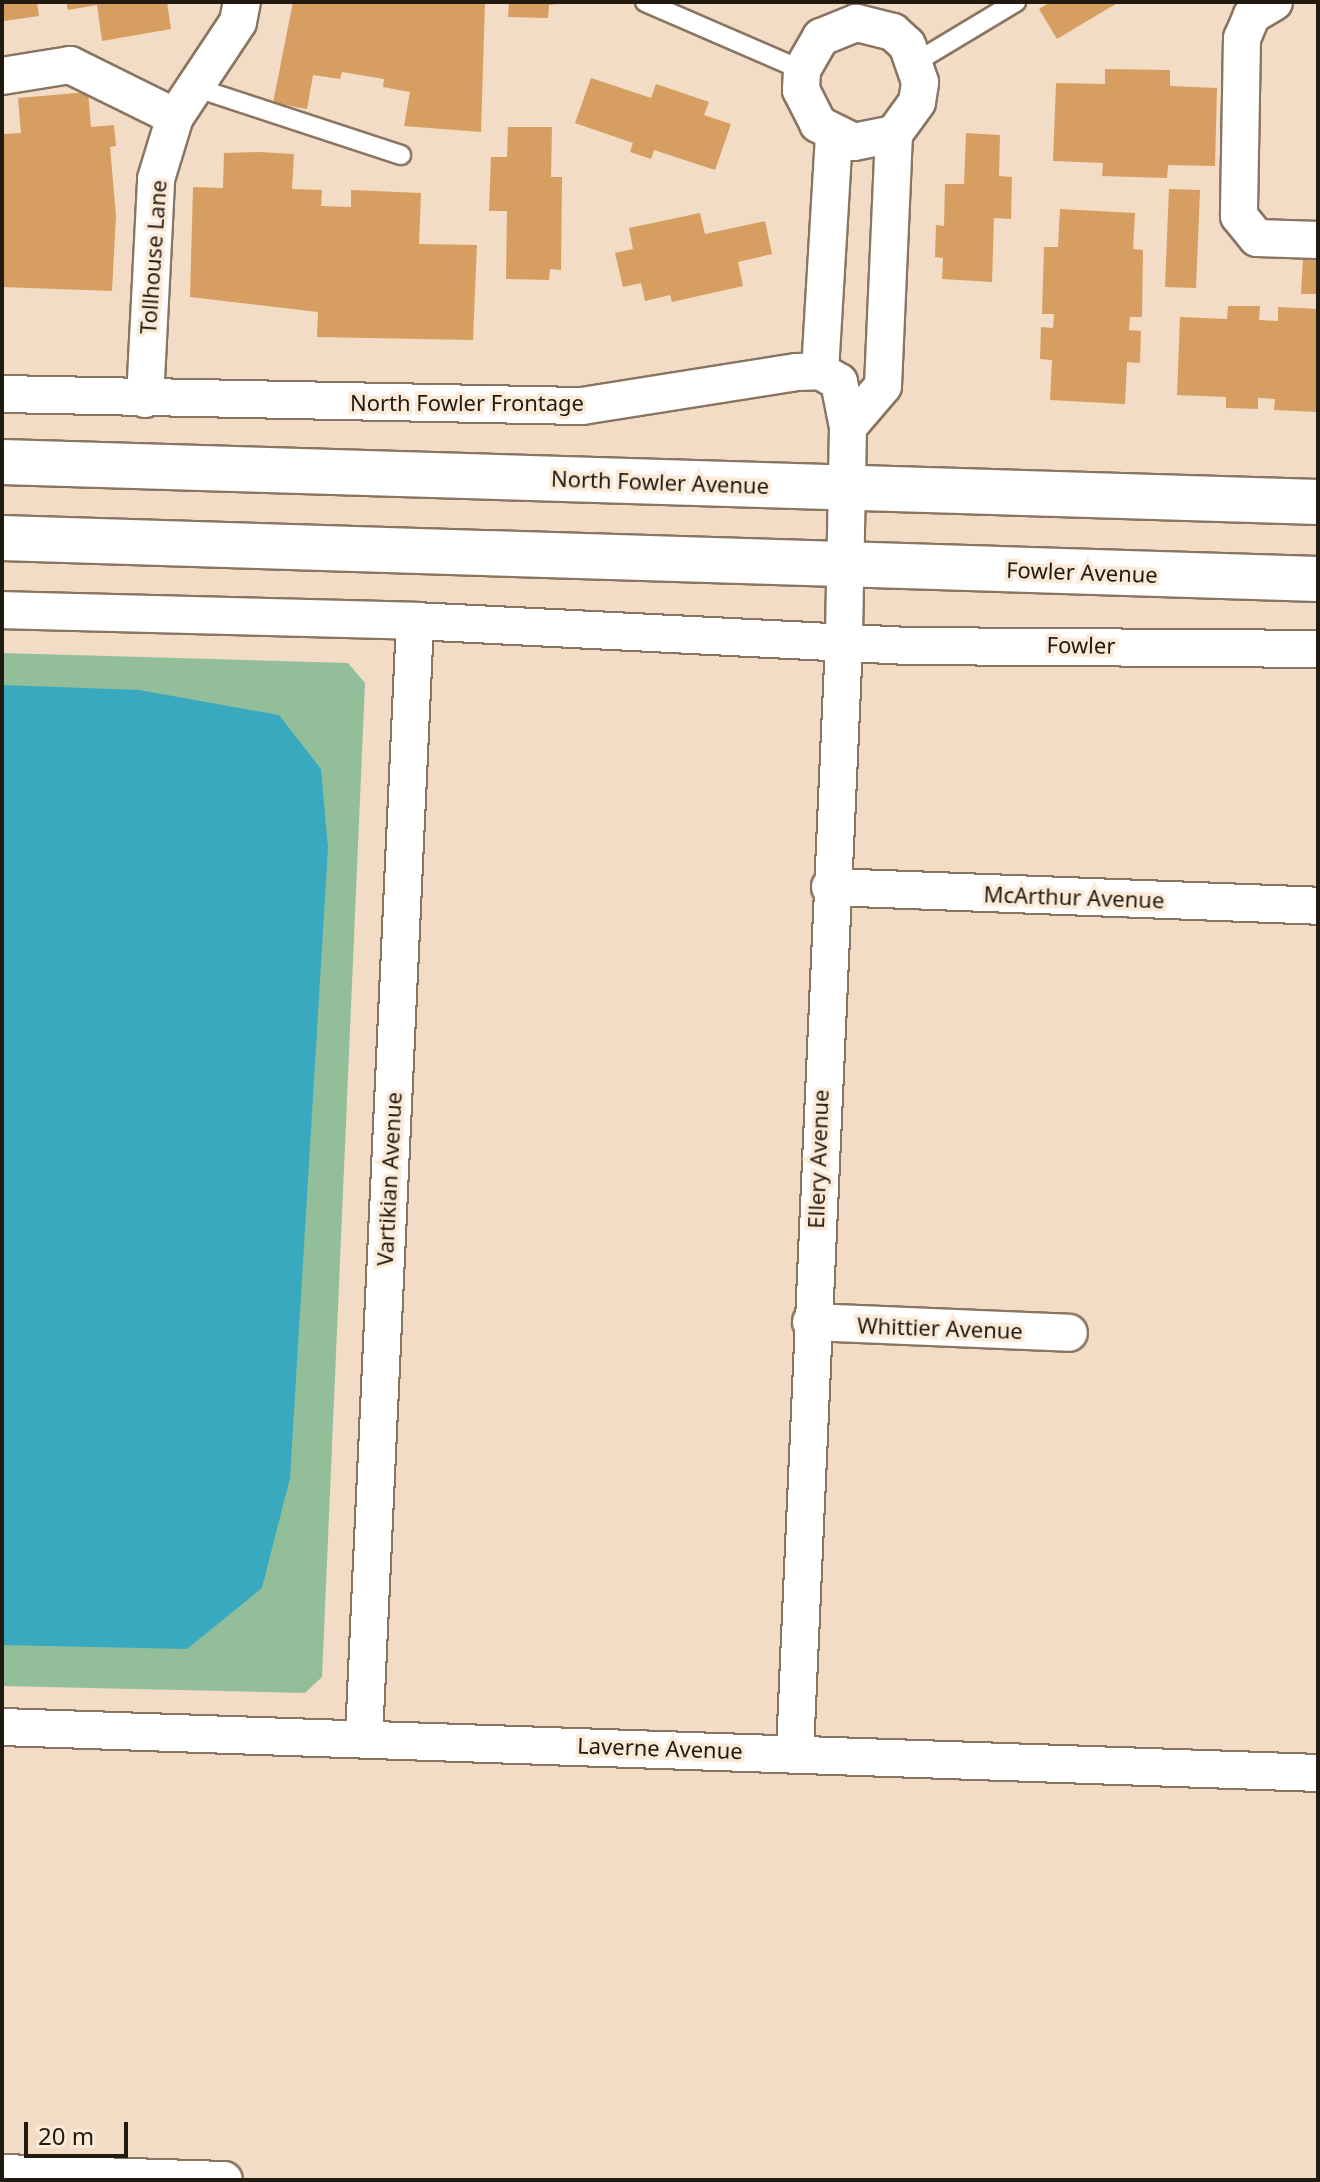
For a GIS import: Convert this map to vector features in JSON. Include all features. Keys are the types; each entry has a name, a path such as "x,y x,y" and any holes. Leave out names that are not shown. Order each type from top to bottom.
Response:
{"main road":[{"name":"North Fowler Avenue","path":"2,462 1318,502"},
{"path":"2,538 846,565"},
{"name":"Fowler Avenue","path":"846,565 1318,579"}],"street":[{"name":"Tollhouse Lane","path":"145,399 149,243 156,179 185,102 238,22 242,2"},
{"path":"1274,2 1252,15 1242,38 1239,216 1257,238 1318,240"},
{"path":"848,427 883,386 894,134 917,102 916,62 893,32 856,23 821,37 802,70 807,109 834,136 854,142 894,134"},
{"path":"2,76 70,65 185,102"},
{"path":"834,136 820,371 839,382 848,427 846,565"},
{"name":"North Fowler Frontage","path":"2,394 582,406 820,371"},
{"name":"Ellery Avenue","path":"795,1753 811,1322 846,565"},
{"path":"2,610 415,621 844,642"},
{"name":"Vartikian Avenue","path":"364,1737 415,621"},
{"name":"Fowler","path":"844,642 1318,649"},
{"name":"McArthur Avenue","path":"830,887 1318,906"},
{"name":"Whittier Avenue","path":"811,1322 1069,1333"},
{"name":"Laverne Avenue","path":"2,1727 364,1737 1318,1773"},
{"path":"2,2173 224,2180"}],"lane":[{"path":"645,2 802,70"},
{"path":"916,62 1016,2"},
{"path":"185,102 401,155"}],"green space":[{"path":"2,653 348,663 365,683 322,1677 305,1693 2,1686"}],"water":[{"path":"2,685 139,690 279,715 321,769 328,848 290,1478 262,1588 187,1649 2,1645"}],"building":[{"path":"2,2 37,2 39,16 4,21"},
{"path":"66,2 167,2 171,29 102,41 97,5 68,10"},
{"path":"293,2 485,2 481,132 404,126 410,92 383,87 384,79 342,72 340,79 313,75 307,109 273,103"},
{"path":"509,2 571,2 549,5 548,18 508,17"},
{"path":"1050,2 1119,2 1057,39 1039,9"},
{"path":"1105,69 1170,70 1170,86 1217,88 1215,166 1168,165 1167,178 1102,176 1103,163 1053,161 1056,83 1105,84"},
{"path":"591,78 651,98 656,84 709,102 704,115 731,124 715,170 654,150 651,159 630,152 633,143 575,123"},
{"path":"88,92 91,127 114,125 116,146 110,147 116,216 112,291 2,287 4,134 21,133 18,98"},
{"path":"508,127 552,127 551,177 562,177 561,270 550,269 549,280 506,279 507,211 489,211 491,157 507,157"},
{"path":"966,133 1000,135 999,176 1012,177 1011,219 994,218 992,282 942,279 943,258 935,257 936,225 944,226 945,184 964,184"},
{"path":"224,153 294,154 292,189 322,190 321,206 351,207 351,190 421,193 419,244 477,245 473,340 317,337 318,312 190,297 193,187 223,188"},
{"path":"1169,189 1200,190 1196,288 1165,287"},
{"path":"1060,209 1135,213 1133,249 1143,250 1142,317 1130,317 1129,330 1141,331 1140,363 1127,362 1125,404 1050,400 1052,360 1040,359 1041,327 1053,328 1054,314 1042,314 1044,247 1058,247"},
{"path":"700,213 705,234 765,221 772,254 738,262 743,286 672,302 670,295 645,301 641,283 623,287 615,253 633,249 629,228"},
{"path":"1303,258 1318,258 1318,294 1301,294"},
{"path":"1228,306 1260,306 1259,320 1278,321 1278,307 1318,309 1318,412 1274,410 1275,399 1258,398 1258,409 1226,408 1226,397 1177,395 1180,317 1227,319"}]}
